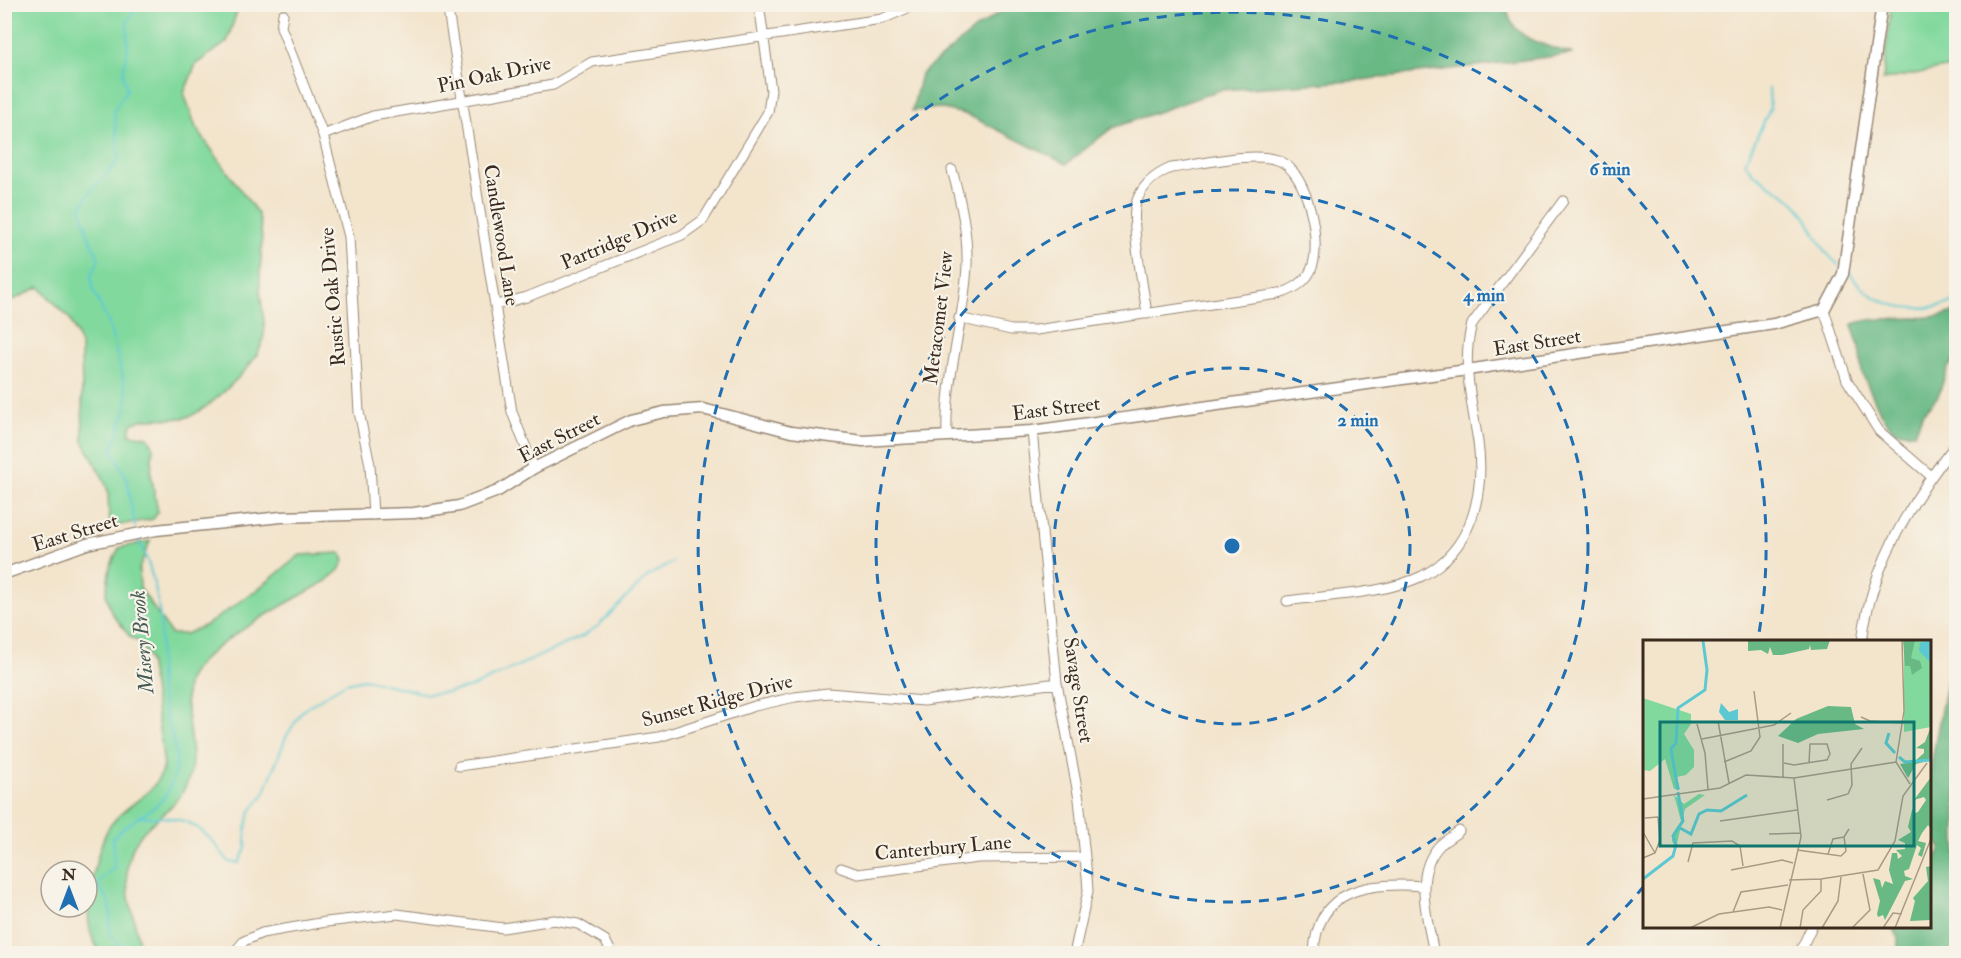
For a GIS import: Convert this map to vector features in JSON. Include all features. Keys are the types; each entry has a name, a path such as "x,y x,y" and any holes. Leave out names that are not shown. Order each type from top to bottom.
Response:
{"street":[{"name":"Candlewood Lane","path":"447,4 512,412 534,468"},
{"name":"Partridge Drive","path":"496,305 527,297 682,235 703,220 768,112 771,90 759,4"},
{"name":"Pin Oak Drive","path":"323,135 373,116 553,84 592,62 882,19 917,4"},
{"path":"1864,4 1882,5 1843,274 1824,310 1847,380 1879,431 1931,476"},
{"name":"Rustic Oak Drive","path":"283,14 281,27 323,135 349,237 359,412 370,465 373,515"},
{"path":"959,318 1011,330 1029,330 1147,314 1279,294 1301,282 1310,272 1314,261 1316,241 1302,184 1293,170 1282,162 1257,157 1170,168 1152,179 1136,205 1147,314"},
{"name":"Metacomet View","path":"946,435 947,392 967,265 965,222 952,170"},
{"path":"1287,601 1388,586 1422,576 1451,554 1471,524 1481,489 1480,457 1467,370 1466,345 1472,324 1563,201"},
{"name":"East Street","path":"4,574 62,552 125,535 260,519 414,513 459,506 498,491 534,468 631,420 664,411 702,409 791,432 863,441 1032,430 1467,370 1774,324 1824,310"},
{"name":"Savage Street","path":"1032,430 1057,683 1079,799 1088,891 1074,954"},
{"path":"1863,640 1881,568 1903,520 1931,476 1956,444"},
{"name":"Sunset Ridge Drive","path":"459,766 659,737 755,706 795,697 828,693 924,701 1057,683"},
{"path":"1434,954 1423,886 1435,853 1459,831"},
{"name":"Canterbury Lane","path":"841,868 858,874 978,858 1085,857"},
{"path":"1314,954 1319,928 1328,913 1335,903 1352,891 1387,884 1423,886"},
{"path":"233,954 243,941 262,933 326,922 398,914 503,928 554,920 570,922 578,924 604,940 612,954"},
{"path":"1799,954 1812,928"}],"green space":[{"path":"5,4 239,5 227,42 196,64 184,93 196,128 258,214 262,240 260,290 264,322 263,338 257,354 241,375 199,412 183,418 153,418 132,424 129,434 148,437 153,446 151,474 158,512 153,519 114,526 109,519 108,491 83,441 81,345 70,319 39,287 11,301 5,309"},
{"path":"1011,5 1507,5 1514,26 1521,33 1540,44 1573,54 1353,81 1220,90 1112,128 1066,164 968,115 939,108 912,111 921,74 978,27"},
{"path":"1891,5 1956,5 1956,66 1883,80"},
{"path":"1956,311 1956,356 1947,370 1938,396 1923,413 1915,433 1894,431 1882,416 1862,373 1859,346 1852,325 1861,321 1930,317"},
{"path":"150,541 139,569 140,588 171,634 186,634 208,624 257,590 300,555 341,553 344,561 339,570 326,581 225,641 193,671 187,685 186,697 192,758 188,781 176,801 147,828 135,843 129,858 128,889 140,953 101,953 89,924 89,919 99,919 97,859 102,842 120,814 155,784 164,765 149,659 139,642 130,637 111,612 106,594 110,567 119,548"},
{"path":"1956,670 1956,953 1898,953 1898,938 1893,928 1931,928 1931,867 1941,848 1931,833 1931,766 1946,682"}],"waterway":[{"name":"Misery Brook","path":"135,527 127,479 112,449 125,414 127,393 109,324 94,292 91,276 99,259 88,234 81,208 89,193 119,160 114,110 127,90 123,73 128,47 127,21 140,4"},
{"path":"1769,88 1770,109 1745,162 1761,179 1795,203 1825,250 1838,264"},
{"path":"1849,272 1859,285 1871,294 1897,306 1925,308 1956,302"},
{"name":"Misery Brook","path":"122,954 122,948 109,933 109,903 98,887 100,880 114,868 113,838 165,796 170,788 176,762 176,751 160,690 159,607 149,564 138,539"},
{"path":"140,817 170,818 192,824 210,839 229,862 239,863 246,848 246,830 250,812 264,794 286,737 302,711 346,683 364,679 427,694 472,687 583,636 598,626 648,576 673,562"}]}
